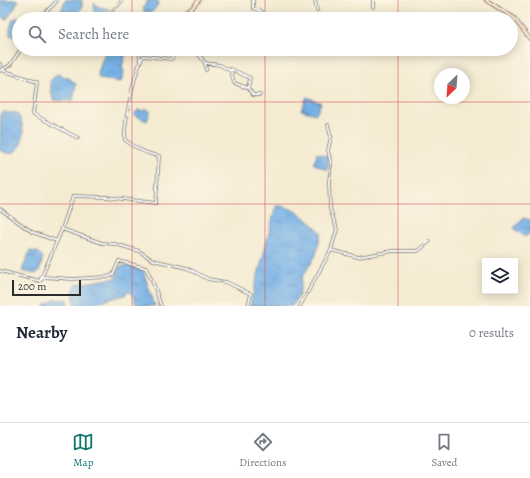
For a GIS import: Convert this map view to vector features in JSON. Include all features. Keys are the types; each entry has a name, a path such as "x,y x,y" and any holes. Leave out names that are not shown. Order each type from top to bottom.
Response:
{"street":[{"path":"47,12 58,0"},
{"path":"111,12 118,7 122,0"},
{"path":"183,12 192,8 199,0"},
{"path":"253,0 253,8 262,12"},
{"path":"314,0 318,10"},
{"path":"373,0 373,7"},
{"path":"486,0 505,12"},
{"path":"191,12 192,8"},
{"path":"518,23 530,39"},
{"path":"1,70 10,65 16,56"},
{"path":"138,56 140,62"},
{"path":"40,281 62,229 73,196 106,196 156,203 159,156 141,151 125,140 124,132 140,62 144,56 171,59 173,56"},
{"path":"200,56 206,63 206,70"},
{"path":"206,63 228,68 250,78 248,88"},
{"path":"0,64 1,70"},
{"path":"228,68 232,70 234,83 248,88 253,95 260,95"},
{"path":"1,70 37,82 33,114 78,138"},
{"path":"300,306 330,250 337,229 330,209 329,181 331,165 328,150 331,136 328,125"},
{"path":"0,209 32,232 57,241"},
{"path":"62,229 102,243 115,244 139,252 153,260 187,268 208,279 237,287 252,294 248,306"},
{"path":"330,250 358,257 393,251 418,251 430,241"},
{"path":"40,281 44,277 72,279 107,277 113,275 119,261 146,268 161,306"},
{"path":"0,271 40,281"}],"water":[{"path":"0,0 18,0 15,8 6,20 0,15"},
{"path":"65,0 82,0 82,8 78,12 61,12"},
{"path":"148,0 157,0 159,3 152,12 144,12 143,8"},
{"path":"94,3 99,7 109,9 109,11 106,12 95,12"},
{"path":"12,22 12,36 10,35"},
{"path":"104,56 125,56 122,67 124,72 121,82 99,79 98,73"},
{"path":"57,74 69,78 76,84 73,101 53,100 50,81"},
{"path":"307,97 321,103 316,114 301,110"},
{"path":"146,109 150,111 147,121 134,115 138,110 143,111"},
{"path":"1,112 17,113 22,122 23,137 21,143 19,148 11,153 6,153 0,150"},
{"path":"317,153 329,157 327,170 314,164"},
{"path":"276,206 289,208 301,214 321,232 316,255 302,278 299,296 292,306 250,306"},
{"path":"523,218 530,220 530,233 525,237 514,228"},
{"path":"30,251 38,252 43,257 40,269 36,274 22,271"},
{"path":"120,266 130,266 143,271 155,306 137,306 132,294 128,291 125,295 92,304 92,306 75,306 73,291 77,284 116,278"},
{"path":"68,299 68,306 44,306 54,300"}]}
